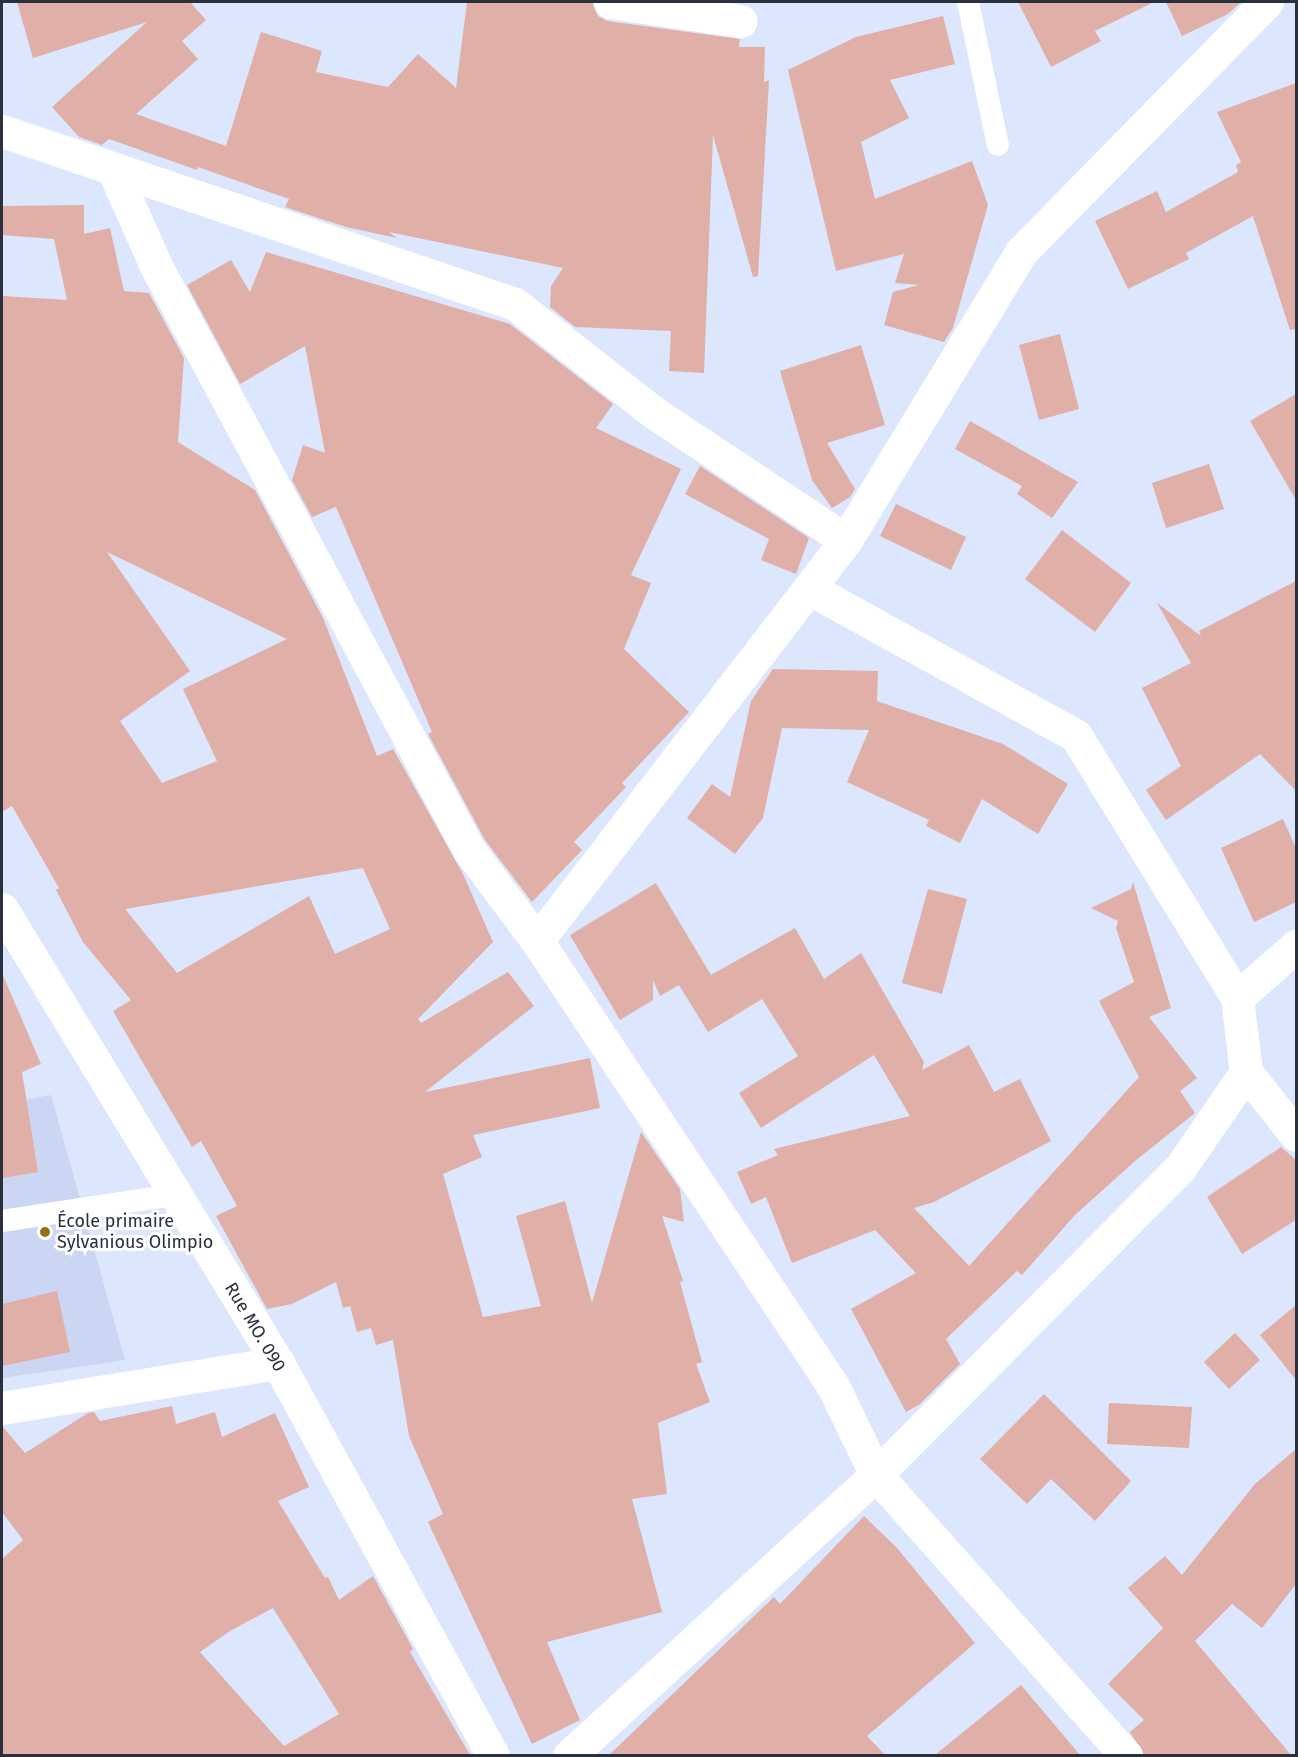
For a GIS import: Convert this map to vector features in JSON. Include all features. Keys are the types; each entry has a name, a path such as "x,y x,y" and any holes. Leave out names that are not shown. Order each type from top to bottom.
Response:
{"street":[{"path":"610,2 741,21"},
{"path":"537,940 812,590 846,540 1021,252 1267,2"},
{"path":"2,132 515,304 656,414 846,540"},
{"path":"113,169 156,266 469,850 537,940 833,1386 876,1475 1126,1755"},
{"path":"812,590 1076,736 1237,998 1246,1072 1296,1135"},
{"name":"Rue MO. 090","path":"2,909 278,1363 493,1755"},
{"path":"1237,998 1296,946"},
{"path":"569,1755 876,1475 1180,1168 1246,1072"},
{"path":"2,1408 278,1363"}],"lane":[{"path":"968,2 998,145"},
{"path":"2,1221 174,1195"}],"shaded area":[{"name":"École primaire Sylvanious Olimpio","path":"51,1095 125,1360 2,1378 2,1104"}],"building":[{"path":"17,2 190,2 206,20 182,41 198,59 136,114 226,146 261,32 322,51 316,72 388,87 418,54 456,88 467,2 592,2 598,16 607,21 740,39 739,47 765,47 764,82 769,80 758,276 753,277 713,135 704,373 669,371 671,331 575,327 550,307 551,286 563,268 389,232 397,238 346,227 285,207 289,199 198,167 197,170 109,139 102,145 79,137 52,107 147,22 33,58"},
{"path":"1018,2 1154,2 1095,31 1101,41 1051,67"},
{"path":"1166,2 1241,2 1228,14 1182,36"},
{"path":"943,16 955,64 890,80 909,118 861,142 875,199 972,161 988,205 953,328 944,342 884,325 893,292 919,285 895,283 904,254 836,271 788,70 856,37"},
{"path":"1296,83 1296,329 1290,330 1253,216 1186,253 1189,259 1128,289 1095,221 1157,191 1166,212 1238,172 1236,165 1241,162 1217,112"},
{"path":"84,205 84,234 110,228 124,291 149,293 184,358 178,442 255,490 323,618 377,756 393,749 463,874 493,942 418,1019 421,1023 508,972 534,1006 425,1092 590,1058 600,1108 473,1135 482,1157 443,1174 483,1317 541,1306 516,1216 565,1201 592,1303 641,1132 680,1189 684,1222 662,1216 683,1281 680,1282 702,1362 696,1364 710,1402 658,1423 667,1494 632,1499 662,1612 547,1642 580,1720 532,1744 428,1522 443,1514 409,1436 393,1340 376,1345 371,1328 357,1332 350,1306 343,1308 336,1282 292,1304 267,1309 216,1216 237,1206 201,1141 192,1147 113,1011 131,1000 83,942 56,890 59,888 12,806 2,812 3,296 67,300 54,239 2,235 2,206","holes":["107,552 287,639 183,689 217,761 162,783 120,721 190,671","363,868 390,929 335,954 309,896 177,973 125,909"]},
{"path":"266,252 510,324 613,404 596,428 681,469 631,575 651,583 624,649 689,712 622,783 626,787 574,842 582,850 532,902 485,840 428,734 432,732 336,507 312,517 292,480 303,445 325,453 305,346 240,384 187,285 231,260 250,292"},
{"path":"1060,334 1079,409 1039,420 1019,345"},
{"path":"861,345 885,425 827,443 855,489 850,497 832,508 812,480 780,371"},
{"path":"1296,394 1296,500 1250,421"},
{"path":"970,421 1078,482 1052,518 1017,494 1022,486 955,449"},
{"path":"1209,464 1224,509 1166,528 1152,483"},
{"path":"700,466 809,538 796,574 761,560 769,539 685,494"},
{"path":"896,504 966,537 951,570 880,536"},
{"path":"1062,530 1131,583 1095,632 1025,579"},
{"path":"1296,581 1296,791 1260,754 1166,820 1146,790 1181,766 1142,688 1191,663 1157,603 1201,636 1199,631"},
{"path":"773,669 878,671 877,701 1003,744 1068,784 1038,834 982,799 960,843 926,826 929,820 847,782 869,730 782,728 763,818 735,854 687,818 712,784 730,797 751,701"},
{"path":"1283,819 1296,848 1296,902 1254,922 1221,848"},
{"path":"1133,882 1171,1008 1149,1017 1197,1078 1180,1091 1195,1113 1135,1161 1075,1215 1022,1275 1017,1271 946,1339 960,1364 920,1404 906,1412 851,1309 916,1273 875,1230 792,1263 766,1197 751,1204 737,1172 778,1155 774,1149 910,1116 874,1055 761,1128 739,1093 798,1056 762,999 708,1032 679,985 660,996 653,980 653,1000 620,1020 570,935 656,883 711,975 795,928 824,979 861,953 924,1062 922,1070 969,1045 994,1092 1020,1079 1051,1141 934,1202 914,1208 969,1266 1139,1077 1099,1001 1134,982 1116,928 1118,921 1091,908 1131,889"},
{"path":"928,889 967,899 942,994 902,983"},
{"path":"2,973 41,1064 22,1072 38,1172 2,1178"},
{"path":"1281,1147 1296,1160 1296,1220 1242,1254 1207,1197"},
{"path":"57,1291 70,1352 2,1366 2,1304"},
{"path":"1296,1305 1296,1380 1260,1335"},
{"path":"1235,1333 1260,1360 1229,1389 1204,1362"},
{"path":"1044,1394 1131,1481 1095,1521 1051,1479 1027,1504 980,1459"},
{"path":"1109,1403 1192,1407 1189,1448 1107,1444"},
{"path":"172,1406 176,1424 215,1412 222,1437 275,1413 309,1487 278,1501 325,1578 328,1577 339,1600 373,1576 413,1649 410,1652 470,1755 2,1755 2,1559 23,1540 2,1512 2,1426 25,1453 88,1413 94,1412 100,1421","holes":["273,1608 339,1714 284,1746 200,1652 230,1631"]},
{"path":"1296,1449 1296,1584 1262,1628 1232,1604 1195,1641 1291,1755 1144,1755 1130,1732 1144,1720 1108,1684 1163,1628 1128,1588 1165,1556 1182,1575 1255,1484"},
{"path":"864,1516 897,1548 975,1643 867,1736 885,1755 609,1755 774,1597 780,1604"},
{"path":"1021,1685 1080,1755 935,1755"}],"place":[{"name":"École primaire Sylvanious Olimpio","path":"45,1232"}]}
